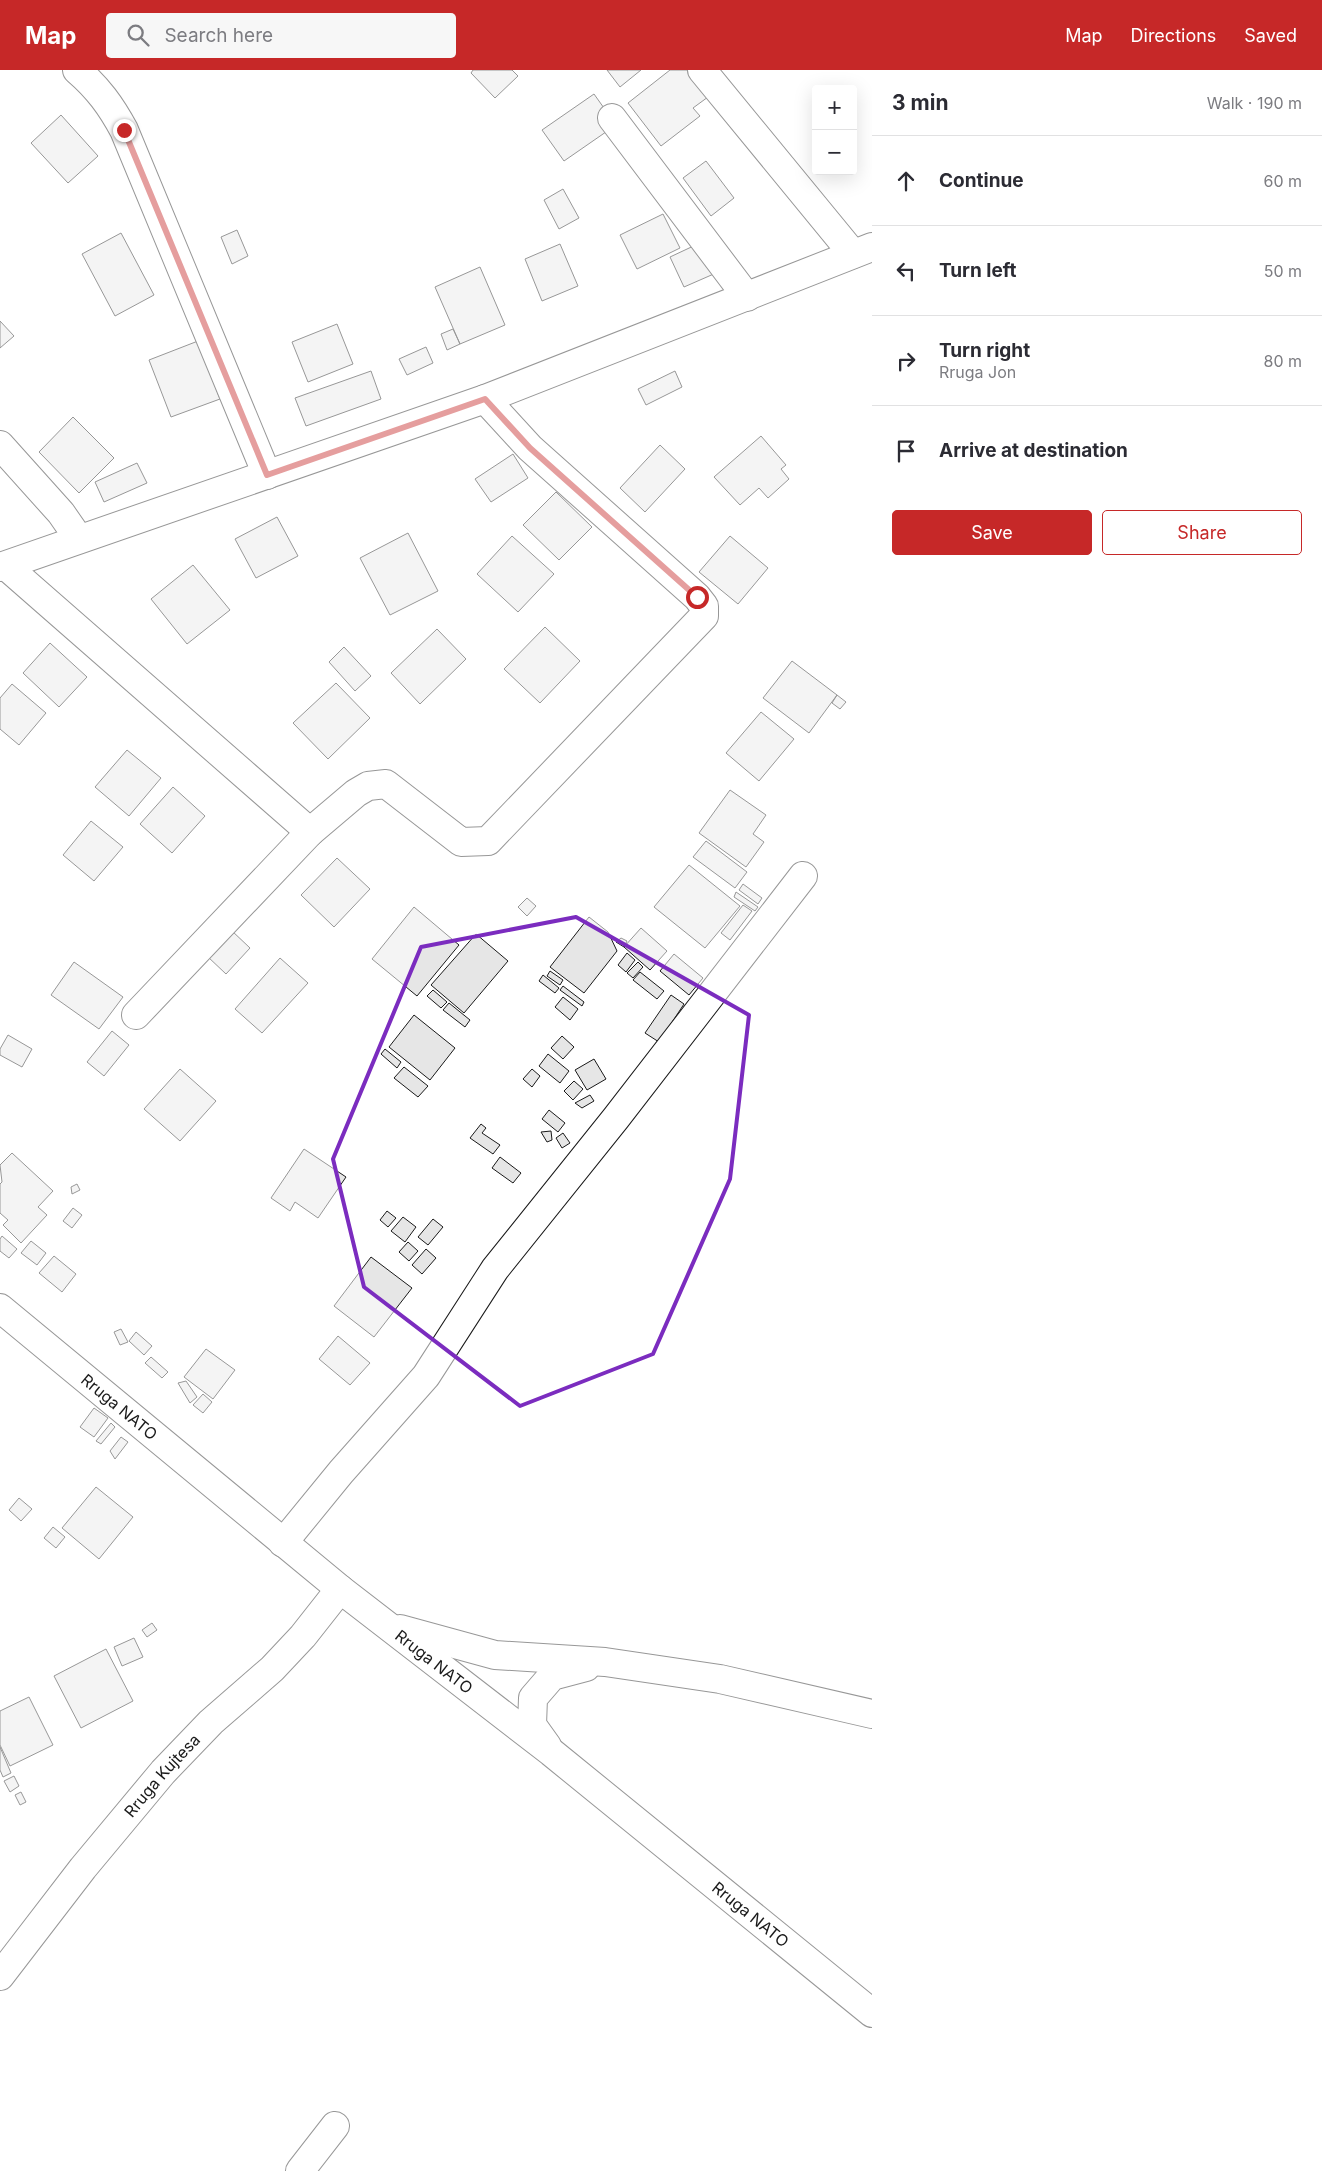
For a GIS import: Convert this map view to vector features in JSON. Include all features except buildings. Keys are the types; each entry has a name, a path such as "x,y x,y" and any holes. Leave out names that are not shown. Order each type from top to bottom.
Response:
{"street":[{"path":"77,70 102,94 124,130 267,475"},
{"path":"310,832 3,567 485,399 862,250 702,70"},
{"path":"612,118 747,297"},
{"path":"136,1015 310,832 356,793 368,786 386,784 461,842 488,841 704,616 704,606 697,597 530,448 485,399"},
{"path":"0,445 61,513 79,539"},
{"path":"283,1543 341,1472 426,1376 495,1269 616,1118 802,876"},
{"name":"Rruga NATO","path":"0,1308 340,1590 551,1752 872,2013"},
{"name":"Rruga Kujtesa","path":"0,1976 83,1868 163,1772 211,1722 272,1669 303,1636 340,1590"},
{"path":"387,1626 495,1655 605,1662 720,1679 872,1714"},
{"path":"551,1752 532,1725 533,1698 552,1676 605,1662"},
{"path":"300,2171 335,2126"}],"highlighted area":[{"path":"576,917 749,1015 730,1179 653,1354 520,1406 364,1287 333,1159 421,947"}],"route":[{"path":"124,130 267,475 485,399 530,448 697,597"}]}
